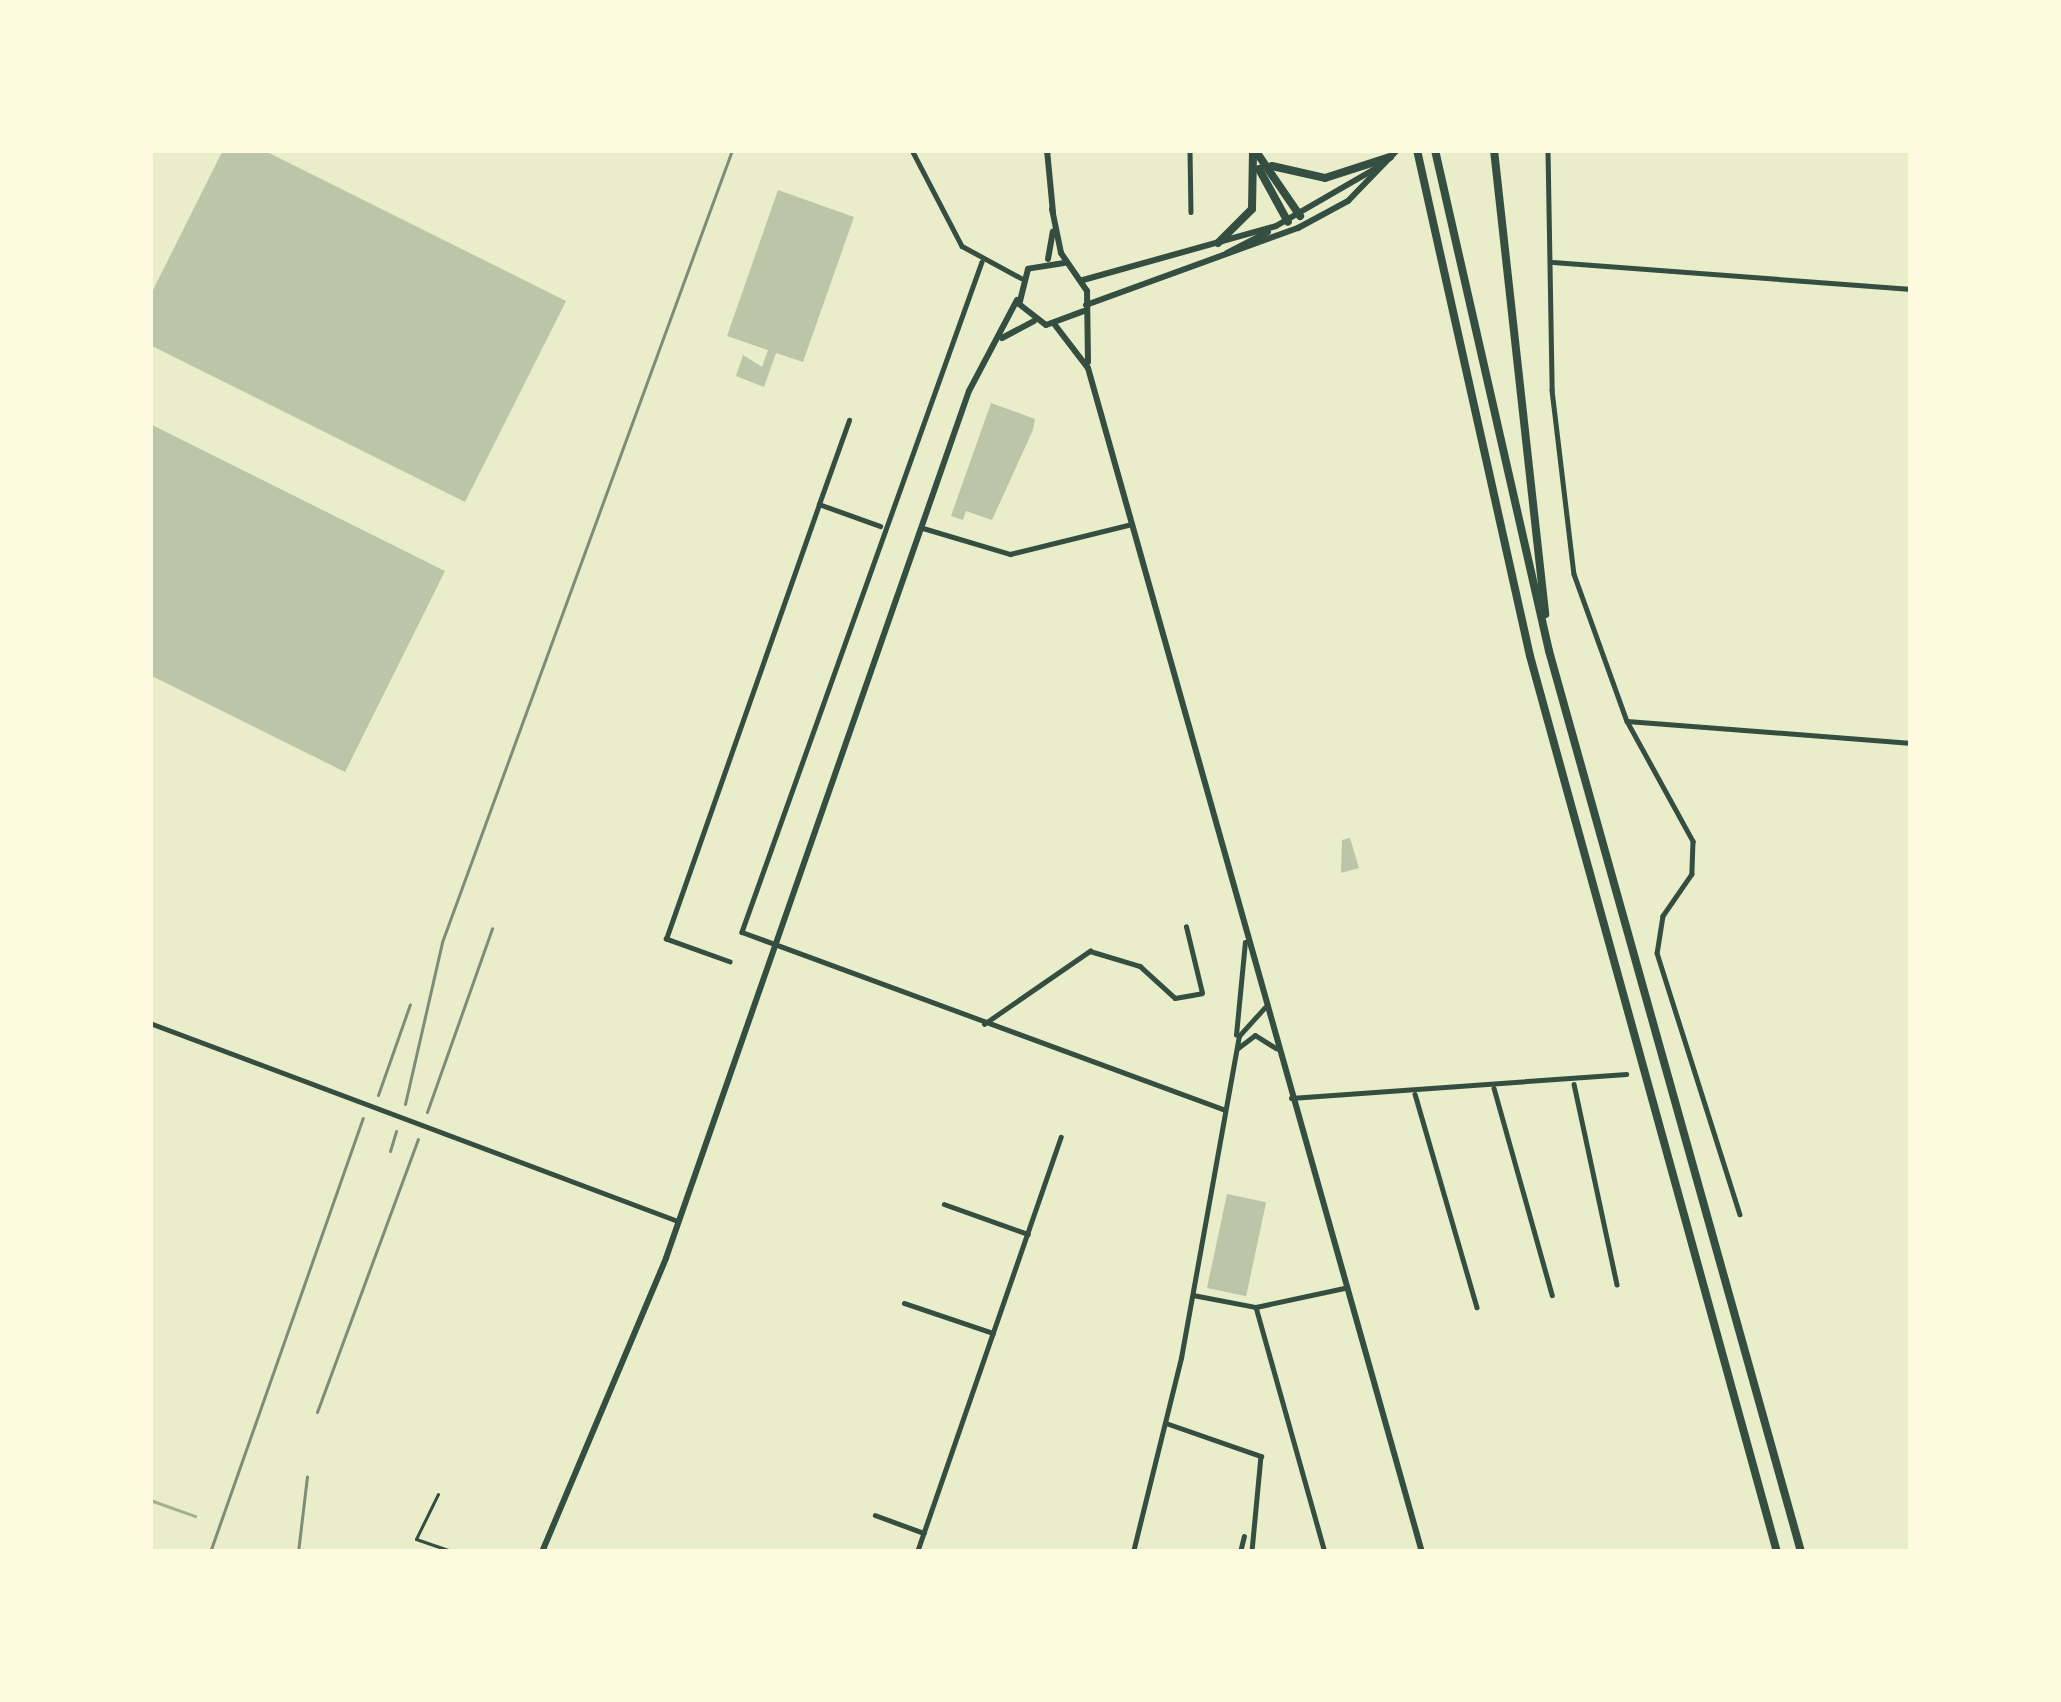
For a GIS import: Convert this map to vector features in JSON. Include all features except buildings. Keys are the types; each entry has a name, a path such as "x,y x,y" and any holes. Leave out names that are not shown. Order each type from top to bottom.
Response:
{"highway":[{"path":"1254,150 1272,166 1300,216"},
{"path":"1254,150 1288,221"},
{"path":"1218,243 1252,209 1254,150"},
{"path":"1415,150 1630,1037 1777,1552"},
{"path":"1494,150 1549,651"},
{"path":"1436,153 1549,651 1654,1045 1801,1552"},
{"path":"1272,166 1325,178 1394,154"}],"main road":[{"path":"1047,150 1052,209 1067,264 1083,280 1088,368 1128,524 1422,1552"},
{"path":"1212,261 1300,216 1394,154"},
{"path":"1017,300 1034,321 1055,325 1085,308 1337,208 1394,154"},
{"path":"1047,260 1052,209"},
{"path":"1083,280 1276,226"},
{"path":"542,1552 678,1221 923,528 994,344 1017,300 1021,278 1047,260 1067,264"},
{"path":"994,344 1034,321"},
{"path":"1055,325 1088,368"}],"street":[{"path":"912,150 962,246 982,262 1021,278"},
{"path":"1190,150 1191,212"},
{"path":"1548,150 1552,390 1574,574 1627,721 1693,842 1692,874 1658,931 1683,1058 1740,1214"},
{"path":"982,262 954,321 741,926 775,951 1223,1109"},
{"path":"1553,262 1911,289"},
{"path":"730,962 666,938 848,420"},
{"path":"819,504 881,526"},
{"path":"923,528 1010,554 1128,524"},
{"path":"1627,721 1911,743"},
{"path":"984,1024 1090,951 1140,966 1175,998 1202,993 1186,927"},
{"path":"1133,1552 1192,1295 1235,1052 1245,942"},
{"path":"1235,1052 1264,1008"},
{"path":"150,1023 678,1221"},
{"path":"1235,1052 1255,1035 1276,1048"},
{"path":"1673,1061 1683,1058"},
{"path":"1291,1098 1574,1084 1626,1074"},
{"path":"1574,1084 1617,1284"},
{"path":"1494,1088 1552,1295"},
{"path":"1415,1093 1478,1307"},
{"path":"917,1552 1061,1137"},
{"path":"944,1204 1028,1234"},
{"path":"1192,1295 1256,1307 1347,1288"},
{"path":"904,1303 993,1333"},
{"path":"1256,1307 1325,1552"},
{"path":"1166,1423 1261,1456 1240,1552"},
{"path":"874,1515 924,1533"},
{"path":"1246,1530 1252,1552"}],"lane":[{"path":"438,1494 416,1539 454,1552"}],"waterway":[{"path":"150,1500 195,1516"}],"railway":[{"path":"405,1104 442,942 732,150"},
{"path":"427,1112 492,928"},
{"path":"378,1095 410,1004"},
{"path":"210,1552 363,1118"},
{"path":"390,1151 396,1131"},
{"path":"317,1412 418,1139"},
{"path":"298,1552 307,1477"}]}
